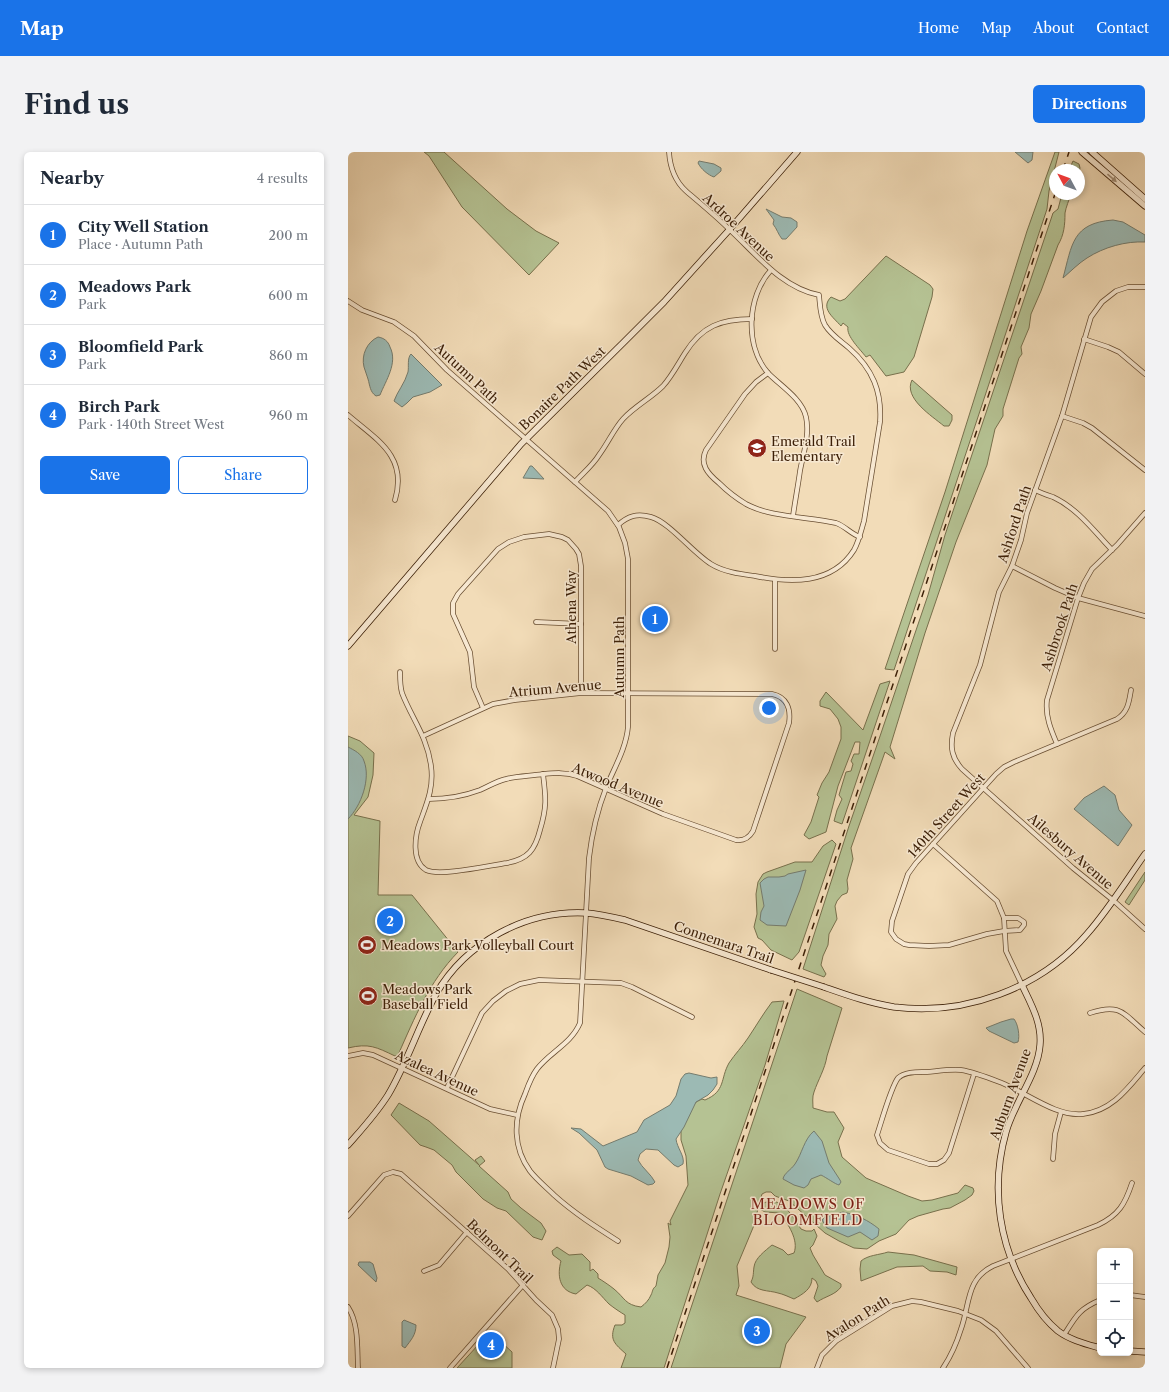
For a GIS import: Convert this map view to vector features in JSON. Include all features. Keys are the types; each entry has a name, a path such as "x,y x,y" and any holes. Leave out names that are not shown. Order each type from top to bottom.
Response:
{"street":[{"name":"Ardroe Avenue","path":"669,152 672,169 681,186 730,229 771,270 802,289 819,295 822,317 825,325 831,333 853,352 872,375 881,412 864,521 860,537"},
{"name":"Bonaire Path West","path":"348,646 526,439 625,341 730,229 797,152"},
{"path":"1082,152 1145,206"},
{"path":"1092,152 1145,199"},
{"path":"771,270 759,289 752,319 752,327 757,352 768,373 796,400 806,417 807,425 804,453 793,516"},
{"name":"Ashford Path","path":"984,788 956,763 953,756 951,742 953,733 980,665 999,592 1012,566 1021,540 1027,512 1062,416 1091,317 1099,305 1116,291 1138,286 1145,287"},
{"name":"Autumn Path","path":"348,301 362,310 394,322 414,336 447,370 608,511 618,525 625,543 628,559 628,721 626,738 606,789 592,831 589,858 581,1018 578,1029 572,1037 536,1070 522,1100 517,1115 516,1132 522,1158 530,1171 541,1183 579,1216 618,1241"},
{"path":"575,482 599,456 622,420 631,411 662,387 688,348 702,333 713,326 729,320 752,319"},
{"path":"1084,340 1119,352 1145,374"},
{"path":"618,525 627,518 637,516 651,517 660,521 703,559 716,567 727,571 775,580 799,581 813,579 836,568 850,555 860,537 853,534 841,525 766,512 746,504 711,477 704,467 704,456 718,432 749,388 768,373"},
{"path":"348,414 382,444 392,456 396,464 398,476 398,488 395,500"},
{"path":"1062,416 1092,428 1145,470"},
{"path":"1035,490 1054,497 1076,512 1112,550"},
{"name":"Ashbrook Path","path":"1057,744 1048,722 1046,700 1078,598 1092,569 1112,550 1145,513"},
{"name":"Athena Way","path":"483,708 474,687 470,652 454,617 453,603 458,594 498,549 516,539 524,537 549,534 562,537 571,544 579,554 581,693"},
{"path":"1012,566 1078,598 1145,616"},
{"path":"775,580 775,649"},
{"path":"536,622 581,624"},
{"path":"400,672 402,693 428,749 431,769 429,799 420,821 417,834 416,855 421,865 428,870 448,871 507,863 525,857 535,846 545,813 546,799 543,774"},
{"name":"140th Street West","path":"1004,931 987,934 960,943 929,946 904,944 896,939 892,934 892,921 908,874 1004,767 1120,717 1127,709 1132,690"},
{"name":"Atrium Avenue","path":"423,736 483,708 508,701 581,693 778,695 784,699 787,704 790,714 789,723 750,836"},
{"name":"Atwood Avenue","path":"429,799 461,796 506,779 543,774 572,774 663,814 736,840 744,840 750,836"},
{"name":"Ailesbury Avenue","path":"984,788 1073,868 1114,901 1145,929"},
{"name":"Auburn Avenue","path":"934,844 994,897 1000,906 1004,918 1006,951 1035,1011 1040,1036 1037,1060 1011,1117 1000,1155 998,1176 1000,1218 1010,1259 1023,1286 1035,1306 1054,1327 1064,1335 1076,1341 1097,1347"},
{"name":"Connemara Trail","path":"348,1145 383,1103 402,1068 436,995 449,975 470,953 493,937 507,929 527,921 554,915 586,913 602,915 625,920 771,970 877,1004 895,1007 952,1007 1003,993 1022,985 1047,970 1086,935 1114,901 1145,854"},
{"path":"1004,918 1018,918 1024,922 1024,925 1020,930 1004,931"},
{"path":"447,1088 478,1021 487,1007 512,987 532,981 546,979 626,985 692,1017"},
{"path":"1090,1013 1106,1008 1116,1009 1125,1014 1145,1032"},
{"name":"Azalea Avenue","path":"348,1056 358,1053 370,1054 493,1110 517,1115"},
{"path":"974,1074 949,1153 944,1160 937,1164 929,1164 888,1150 880,1143 877,1135 894,1085 900,1077 917,1072 961,1070 974,1074 1002,1083 1061,1112 1083,1114 1096,1112 1107,1107 1118,1099 1145,1068"},
{"path":"1053,1159 1055,1134 1061,1112"},
{"name":"Belmont Trail","path":"348,1216 382,1177 390,1172 401,1174 508,1269 552,1315 556,1324 559,1339 553,1368"},
{"path":"943,1368 958,1339 966,1313 971,1289 976,1280 987,1269 1106,1221 1117,1213 1122,1207 1132,1183"},
{"path":"424,1271 439,1265 467,1232"},
{"path":"450,1368 523,1285"},
{"path":"1133,1295 1145,1297"},
{"path":"1064,1335 1082,1309 1097,1301"},
{"name":"Avalon Path","path":"817,1368 822,1355 832,1344 896,1304 908,1302 921,1302 966,1313 978,1318 992,1327 1028,1368"},
{"path":"348,1307 355,1326 358,1368"},
{"path":"1133,1351 1145,1352"}],"green space":[{"path":"424,152 444,152 507,209 536,231 559,243 529,275 462,207 429,156"},
{"path":"1055,152 1059,152 1056,164 1051,164"},
{"path":"1073,161 1079,164 1072,164"},
{"path":"1049,169 1047,209 894,670 885,669 945,492 1027,231"},
{"path":"1060,200 1069,200 1065,211 1063,234 1031,314 1029,328 1021,347 1022,354 1019,358 1003,409 1003,416 995,429 987,465 956,542 925,633 890,747 895,759 885,752 851,848 853,859 847,880 848,889 847,893 842,895 835,906 837,919 829,934 828,945 821,965 826,974 824,977 803,969 849,826 928,595 945,535 1053,213 1058,209"},
{"path":"886,256 930,285 933,289 914,357 904,372 886,376 870,355 866,357 854,342 849,334 848,327 843,323 841,326 831,316 827,309 827,305 831,297 840,301 845,299"},
{"path":"912,380 952,415 952,420 949,426 944,426 926,412 915,400 910,387"},
{"path":"890,681 842,824 834,821 842,799 839,795 846,772 851,771 853,764 851,761 854,754 859,754 860,742 855,742 838,786 826,832 809,839 804,835 811,822 819,797 817,795 829,772 841,739 841,727 838,719 830,709 820,706 820,701 826,692 863,730 880,684"},
{"path":"348,736 360,741 374,753 373,775 368,797 354,815 380,821 378,895 412,895 458,952 439,975 431,988 398,1055 395,1056 383,1050 367,1046 348,1048"},
{"path":"832,840 836,844 799,952 792,960 771,950 762,940 758,938 754,927 757,914 756,894 758,882 763,874 767,872 795,862 812,862 823,846"},
{"path":"1145,872 1145,880 1129,905 1125,902"},
{"path":"797,989 842,1008 825,1065 813,1094 813,1108 827,1112 834,1112 844,1128 838,1142 842,1157 866,1178 922,1201 958,1193 965,1185 973,1188 974,1191 972,1195 965,1200 950,1208 918,1216 909,1220 896,1234 879,1241 867,1249 854,1248 825,1233 789,1201 775,1196 771,1192 762,1194 758,1207 765,1202 772,1201 778,1203 788,1211 801,1229 812,1231 814,1229 817,1236 810,1248 813,1255 825,1275 841,1284 841,1287 833,1294 817,1302 814,1298 818,1286 816,1281 812,1278 809,1288 794,1299 780,1293 756,1288 751,1282 755,1264 763,1252 772,1245 783,1250 788,1255 794,1253 795,1248 792,1232 780,1213 765,1212 758,1208 755,1223 737,1266 739,1286 736,1295 806,1317 786,1344 780,1368 671,1368"},
{"path":"784,1001 765,1065 720,1194 664,1368 621,1368 626,1354 614,1341 613,1330 615,1325 622,1325 625,1323 625,1315 609,1304 596,1290 590,1286 587,1285 576,1294 566,1290 561,1282 559,1272 561,1261 553,1255 552,1251 557,1247 569,1255 582,1254 590,1262 590,1271 593,1269 598,1274 598,1278 614,1289 628,1303 641,1307 647,1302 656,1286 658,1275 665,1263 670,1237 668,1223 671,1225 670,1221 688,1185 686,1156 681,1140 681,1131 696,1102 702,1099 705,1100 716,1093 719,1089 729,1063 746,1041 772,1002"},
{"path":"399,1103 429,1121 479,1165 475,1160 481,1156 485,1161 479,1166 508,1192 511,1199 541,1223 546,1231 542,1240 533,1237 506,1211 497,1208 483,1199 456,1172 452,1165 434,1150 420,1145 391,1115"},
{"path":"888,1252 914,1255 957,1267 956,1275 947,1272 930,1271 923,1266 897,1267 861,1281 861,1261 870,1256"},
{"path":"490,1332 512,1352 512,1368 457,1368"}],"water":[{"path":"1015,152 1033,152 1032,160 1028,163"},
{"path":"699,161 714,164 721,168 721,171 714,177 705,172 698,163"},
{"path":"766,209 782,217 791,218 797,222 797,227 786,239 782,239 773,224 774,220"},
{"path":"1113,220 1123,222 1145,235 1145,242 1123,244 1094,254 1084,260 1063,278 1072,246 1082,231 1099,222"},
{"path":"378,337 387,341 393,359 390,371 380,395 376,396 370,389 363,358 368,346"},
{"path":"411,354 442,385 430,392 413,397 402,407 394,401 407,376 409,358"},
{"path":"530,466 532,466 544,479 523,478"},
{"path":"348,747 358,752 362,756 366,768 366,776 364,792 361,800 353,814 348,819"},
{"path":"1104,786 1115,795 1119,810 1132,825 1118,846 1074,809 1084,798"},
{"path":"806,870 786,926 767,925 760,920 761,912 764,906 760,883 768,877 785,876"},
{"path":"1014,1019 1018,1027 1018,1042 1014,1043 989,1031 986,1028 1001,1022"},
{"path":"689,1073 711,1078 717,1077 717,1084 708,1095 696,1102 684,1127 676,1139 683,1158 683,1164 678,1167 674,1165 658,1150 646,1149 640,1154 638,1160 655,1182 653,1184 648,1185 631,1176 605,1167 597,1150 579,1133 571,1128 581,1129 603,1146 637,1132 644,1120 670,1105 676,1096 681,1079 685,1074"},
{"path":"814,1131 822,1141 829,1163 841,1182 839,1185 821,1175 811,1179 808,1185 804,1188 783,1179 795,1164 805,1142"},
{"path":"843,1212 862,1218 871,1223 879,1229 878,1236 872,1240 860,1232 848,1237 827,1228 822,1220 825,1217"},
{"path":"359,1262 370,1262 373,1264 377,1278 376,1282 358,1265"},
{"path":"404,1320 416,1325 414,1335 405,1348 402,1346 402,1322"}],"railway":[{"path":"1065,164 1069,152"},
{"path":"667,1368 1053,200"}],"place":[{"name":"Emerald Trail Elementary","path":"757,448"},
{"name":"City Well Station","path":"655,619"},
{"name":"Meadows Park","path":"390,921"},
{"name":"Meadows Park Volleyball Court","path":"367,945"},
{"name":"Meadows Park Baseball Field","path":"368,996"},
{"name":"Bloomfield Park","path":"757,1331"},
{"name":"Birch Park","path":"491,1345"}],"district":[{"name":"MEADOWS OF BLOOMFIELD","path":"808,1212"}]}
